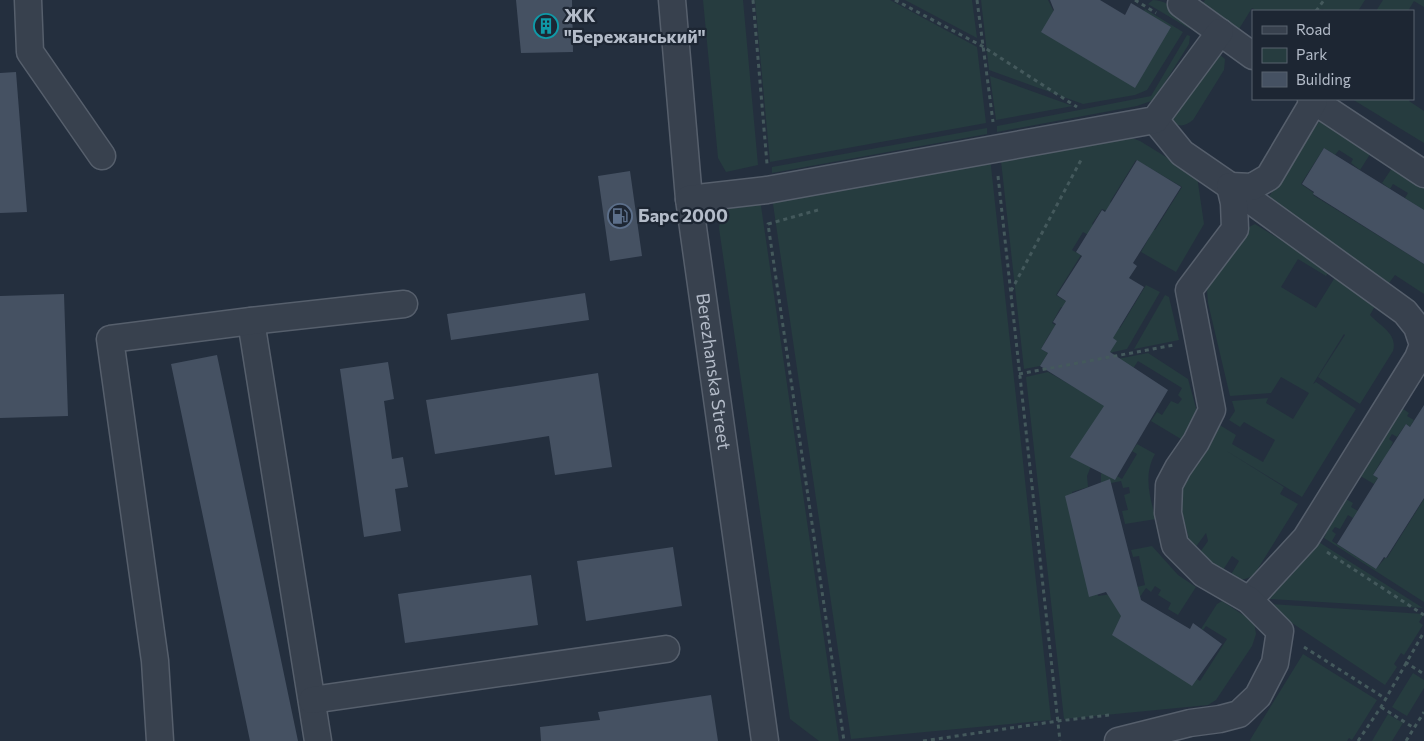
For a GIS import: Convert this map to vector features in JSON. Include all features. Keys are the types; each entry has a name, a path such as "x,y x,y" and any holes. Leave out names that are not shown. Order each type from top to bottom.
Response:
{"street":[{"path":"28,0 30,52 102,156"},
{"name":"Berezhanska Street","path":"672,0 689,199 765,741"},
{"path":"1175,5 1220,32 1252,55"},
{"path":"689,199 767,190 1155,120 1220,32"},
{"path":"1230,186 1252,187 1270,177 1312,100 1424,174"},
{"path":"1155,120 1182,153 1405,312 1417,327 1422,345 1418,358 1398,392 1306,538 1249,600"},
{"path":"1118,741 1190,723 1239,714 1258,696 1275,663 1280,631 1249,600 1204,574 1192,564 1175,545 1168,512 1169,485 1196,442 1212,410 1189,290 1235,229 1234,203 1230,186"},
{"path":"160,741 155,661 110,339 404,304"},
{"path":"251,321 318,741"},
{"path":"312,700 666,650"}],"path":[{"path":"753,0 767,168"},
{"path":"895,0 982,46 1078,108 1069,110"},
{"path":"977,0 994,125 1010,293 1060,741"},
{"path":"1135,0 1175,5"},
{"path":"1010,293 1082,159"},
{"path":"825,208 768,224 844,741"},
{"path":"1019,374 1182,343"},
{"path":"1306,538 1424,615"},
{"path":"1280,631 1386,699"},
{"path":"1358,741 1382,707 1424,632"},
{"path":"1406,662 1424,674"},
{"path":"1382,707 1414,728"},
{"path":"1406,741 1424,712"},
{"path":"924,741 1058,721 1115,715"}],"green space":[{"path":"703,0 743,0 758,165 726,172 718,158"},
{"path":"755,0 890,0 977,47 986,123 770,162"},
{"path":"905,0 972,0 977,38"},
{"path":"981,0 1048,0 1053,10 1062,17 1133,28 1145,9 1183,32 1147,90 1135,95 1083,104 989,70"},
{"path":"1153,0 1165,3 1176,9 1185,19 1190,29 1148,4"},
{"path":"1205,0 1365,0 1359,10 1255,10 1252,8 1239,29 1202,4"},
{"path":"1383,0 1424,0 1424,7 1414,1 1409,10 1377,10"},
{"path":"1187,35 1190,36 1189,44 1154,100 1137,106 997,132 997,126 1151,96"},
{"path":"1219,54 1225,59 1224,70 1193,120 1184,125 1176,124 1171,118"},
{"path":"990,76 1073,106 996,120"},
{"path":"1354,100 1409,100 1424,111 1424,143"},
{"path":"1320,120 1374,148 1360,170 1351,163 1353,159 1339,150 1335,155 1324,148 1301,184 1314,193 1313,195 1424,264 1424,294 1395,275 1386,287 1260,210"},
{"path":"987,128 987,134 772,173 772,167"},
{"path":"1126,138 1140,141 1197,176 1204,224 1176,272 1141,252 1149,238 1151,228 1155,230 1182,187 1136,160 1110,202 1113,204 1109,212 1102,209 1092,224 1098,228 1092,237 1083,232 1072,250 1081,255 1056,295 1070,304 1066,309 1061,307 1052,323 1062,329 1050,333 1041,349 1048,353 1040,366 1024,369 1001,161"},
{"path":"990,157 1051,720 851,739 772,197"},
{"path":"1396,162 1424,180 1424,211 1405,198 1408,193 1393,184 1390,189 1382,183"},
{"path":"760,199 839,741 819,741 790,719 719,228 722,216 731,207"},
{"path":"1255,224 1330,270 1326,276 1298,259 1281,287 1316,308 1337,274 1375,306 1370,315 1391,335 1394,345 1393,351 1360,404 1318,377 1344,334 1313,384 1316,382 1356,409 1302,497 1225,450 1284,487 1280,494 1298,504 1254,575 1239,580 1229,578 1239,561 1232,556 1221,573 1196,558 1208,541 1206,533 1192,552 1178,496 1180,485 1218,424 1236,435 1232,444 1263,462 1275,440 1244,422 1240,427 1229,420 1235,411 1232,401 1268,398 1266,403 1293,419 1309,393 1281,377 1271,393 1230,396 1208,303 1207,290 1210,281 1243,230"},
{"path":"1146,285 1160,292 1127,349 1109,353 1107,334 1114,324 1120,328"},
{"path":"1165,295 1169,297 1179,340 1134,349"},
{"path":"1148,353 1188,379 1196,413 1181,439 1151,421 1157,412 1162,415 1171,401 1178,404 1182,399 1178,395 1182,388 1138,361 1130,373 1087,476 1088,487 1072,492 1098,596 1112,594 1177,666 1200,681 1227,639 1206,626 1203,630 1201,629 1217,604 1222,601 1254,622 1256,634 1252,646 1216,700 1208,705 1064,719 1026,377 1048,372 1076,388 1097,363"},
{"path":"1399,406 1409,413 1407,416 1414,420 1410,427 1406,424 1397,437 1392,434 1389,439 1393,442 1390,448 1395,452 1387,464 1381,461 1373,475 1378,478 1374,484 1357,474"},
{"path":"1137,444 1155,454 1151,462 1148,478 1156,519 1125,524 1122,511 1128,510 1124,495 1130,493 1129,487 1123,488 1121,481 1101,485 1101,474 1104,468 1122,479 1137,454 1132,451"},
{"path":"1341,496 1353,503 1351,507 1358,511 1353,518 1348,515 1340,529 1335,527 1332,531 1336,534 1332,541 1376,569 1387,558 1424,499 1424,602 1324,538 1326,534 1319,530"},
{"path":"1314,539 1423,608 1268,599 1267,596 1276,577 1292,575"},
{"path":"1152,546 1178,575 1196,587 1178,615 1168,609 1171,603 1158,595 1161,590 1155,586 1151,592 1146,588 1135,604 1125,590 1145,585 1139,556 1133,557 1131,550"},
{"path":"1270,604 1424,614 1419,622 1423,625 1404,655 1401,653 1394,664 1397,667 1385,685 1274,611"},
{"path":"1303,654 1377,700 1352,740 1349,738 1347,741 1251,741 1250,740"},
{"path":"1413,673 1424,680 1424,688 1407,716 1392,707"},
{"path":"1388,714 1403,723 1392,741 1372,741"}],"building":[{"name":"ЖК \"Бережанський\"","path":"516,0 572,0 573,52 521,53"},
{"path":"1050,0 1100,0 1125,15 1131,3 1171,27 1135,88 1041,32 1054,10"},
{"path":"16,72 27,212 0,213 0,73"},
{"path":"1324,148 1424,210 1424,264 1313,194 1314,192 1302,184"},
{"path":"1137,160 1181,187 1133,263 1137,266 1129,278 1144,287 1113,338 1117,341 1110,352 1168,390 1115,480 1070,457 1104,406 1040,366 1048,353 1041,349 1056,324 1053,322 1066,301 1057,295 1082,256 1076,252 1102,210 1105,212"},
{"name":"Барс 2000","path":"630,171 642,256 610,261 598,176"},
{"path":"585,293 589,320 451,340 447,314"},
{"path":"64,294 68,416 0,418 0,296"},
{"path":"217,355 298,741 250,741 171,364"},
{"path":"388,362 394,399 384,401 392,459 403,457 408,487 395,489 401,531 364,537 340,369"},
{"path":"598,373 612,467 555,475 549,436 435,454 426,400"},
{"path":"1424,405 1424,498 1386,558 1384,557 1376,569 1337,544 1378,478 1373,475 1406,424 1410,427"},
{"path":"1110,479 1141,600 1190,629 1193,623 1222,644 1192,686 1112,635 1121,616 1106,592 1089,597 1065,496"},
{"path":"673,547 682,606 586,621 577,561"},
{"path":"531,575 538,625 405,643 398,594"},
{"path":"711,695 718,741 541,741 540,727 600,720 598,712"}],"place":[{"name":"ЖК \"Бережанський\"","path":"546,26"},
{"name":"Барс 2000","path":"620,216"}]}
